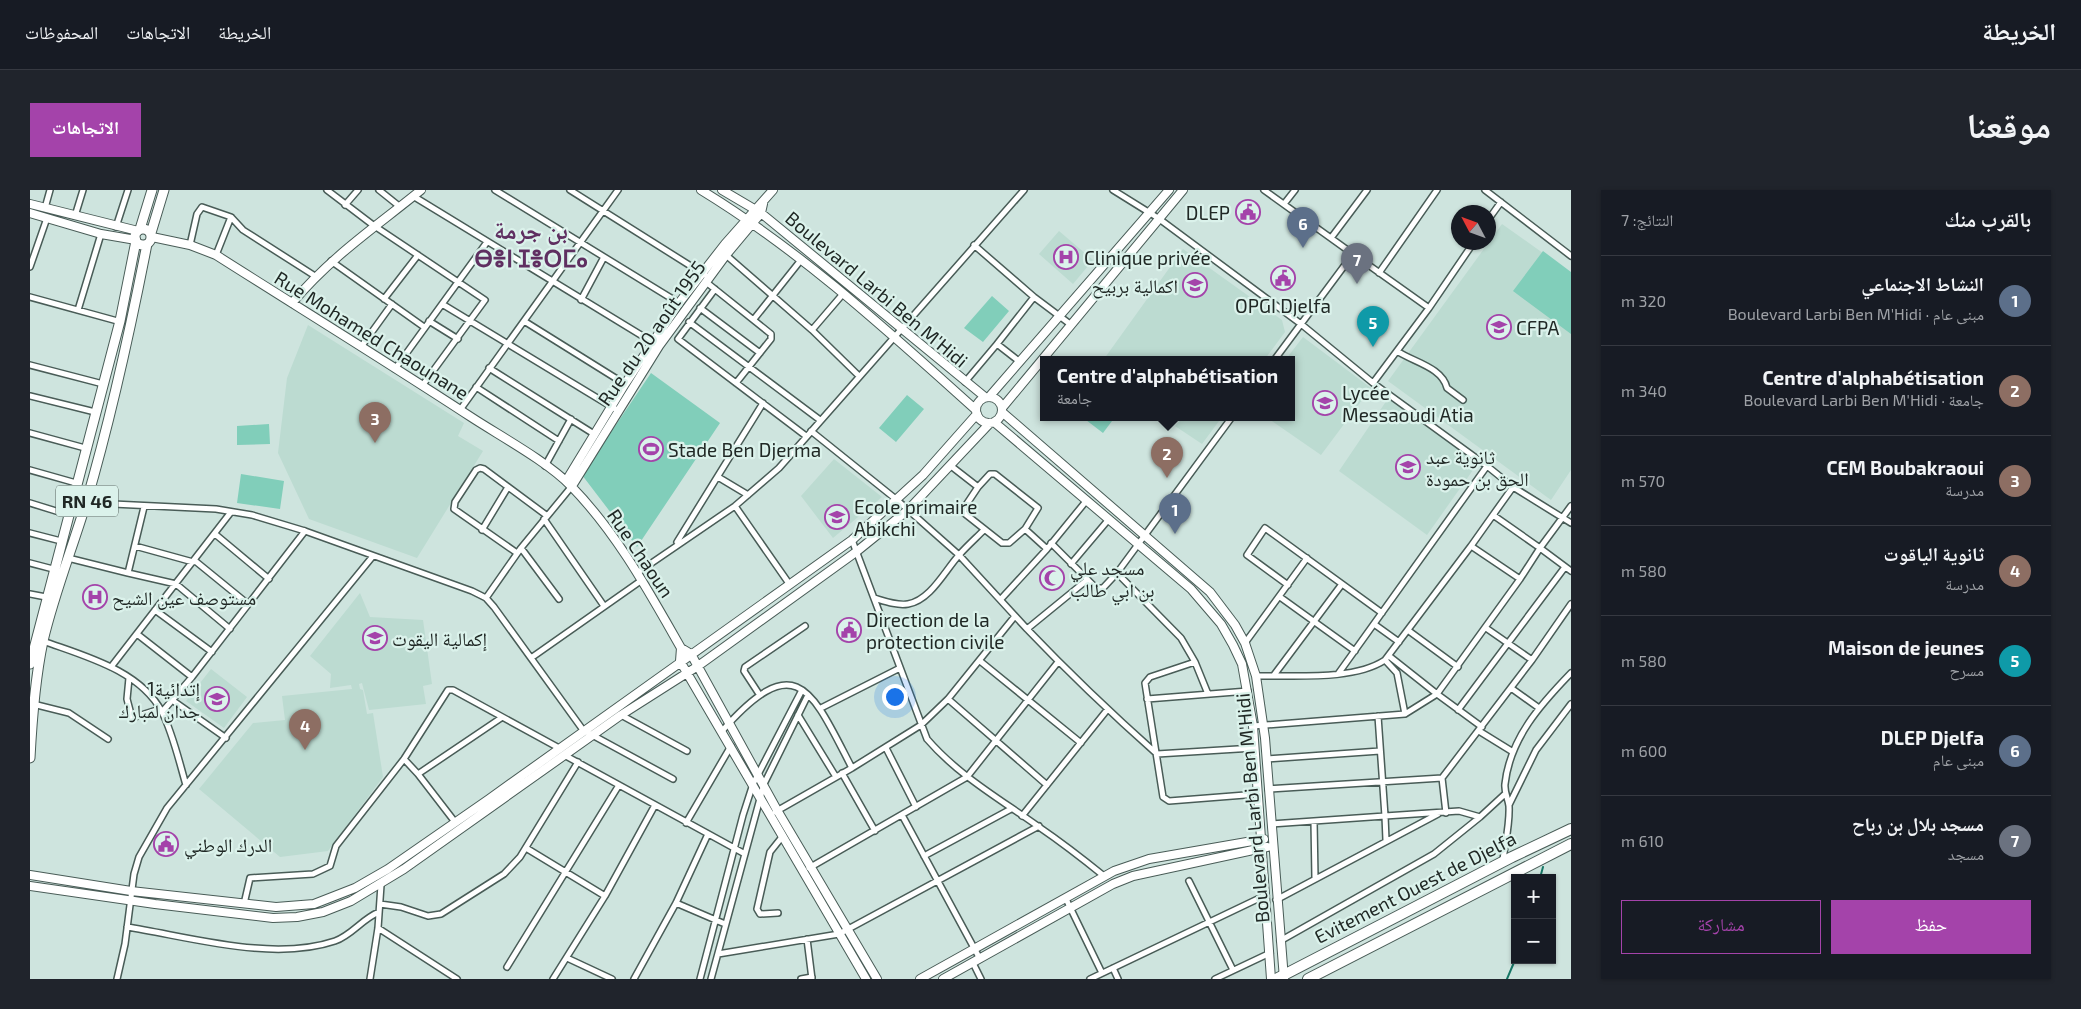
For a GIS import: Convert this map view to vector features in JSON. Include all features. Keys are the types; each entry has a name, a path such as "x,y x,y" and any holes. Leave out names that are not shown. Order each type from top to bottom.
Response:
{"highway":[{"name":"Evitement Ouest de Djelfa","path":"1281,978 1503,861 1571,829"},
{"name":"Evitement Ouest de Djelfa","path":"1308,979 1571,844"}],"main road":[{"name":"RN 46","path":"30,664 53,569 120,321 137,235 152,190"},
{"name":"RN 46","path":"30,758 36,639 86,504 132,325 150,238 164,190"},
{"path":"292,303 330,261 421,190"},
{"path":"701,190 750,220 894,336 977,412 982,421 992,422 1191,589 1221,624 1242,664 1253,726 1271,979"},
{"name":"Boulevard Larbi Ben M'Hidi","path":"722,190 758,211 965,382 987,397"},
{"name":"Rue du 20 août 1955","path":"569,483 594,434 614,408 624,384 773,190"},
{"path":"30,875 131,892 244,905 294,906 336,897 388,869 852,540 897,500 977,412 979,402 987,397 1021,363 1169,190"},
{"path":"1045,356 1158,218 1184,190"},
{"path":"30,204 116,226 137,235 142,245 150,238 146,229 137,235 101,234 30,213"},
{"name":"Rue du 20 août 1955","path":"569,483 679,303 726,255 750,220"},
{"name":"Rue Mohamed Chaounane","path":"150,238 190,245 216,254 460,410 569,483"},
{"path":"30,886 239,915 297,917 324,912 381,885 566,756 621,715 698,666 856,552 908,510 951,466 992,422 1040,362"},
{"path":"987,397 996,399 1002,410"},
{"name":"Boulevard Larbi Ben M'Hidi","path":"1002,410 1216,598 1245,643 1256,676 1263,725 1280,941 1281,978"},
{"name":"Rue Chaoun","path":"569,483 604,526 642,580 681,648 691,654"},
{"path":"681,648 680,661 866,979"},
{"path":"691,654 758,772 777,810 877,979"},
{"path":"943,979 1113,884 1133,876 1272,842"},
{"path":"920,979 1066,899 1104,876 1149,859 1262,844"}],"street":[{"path":"45,208 50,190"},
{"path":"74,216 83,190"},
{"path":"116,226 128,190"},
{"path":"326,190 373,226 485,300 471,322 422,386"},
{"path":"345,205 358,190"},
{"path":"379,190 399,206"},
{"path":"495,190 679,303"},
{"path":"570,190 706,277 715,289 769,330 772,336 736,383"},
{"path":"460,410 618,190"},
{"path":"637,573 676,544 735,506 779,468 1024,190"},
{"path":"1113,190 1158,218 1301,324 1373,383 1513,487 1571,523"},
{"path":"1124,196 1128,190"},
{"path":"1264,190 1429,308"},
{"path":"1284,204 1295,190"},
{"path":"1331,238 1367,190"},
{"path":"1379,273 1437,190"},
{"path":"1486,190 1571,256"},
{"path":"413,196 655,344"},
{"path":"1496,209 1501,202"},
{"path":"190,245 202,207 231,217 243,230 315,276"},
{"path":"216,254 231,217"},
{"path":"30,267 48,218"},
{"path":"78,310 101,234"},
{"path":"395,369 487,242"},
{"path":"974,245 1034,297 1070,324"},
{"path":"1373,383 1429,308 1469,250"},
{"path":"1277,356 1353,254"},
{"path":"726,255 812,330 859,376"},
{"path":"384,299 418,256"},
{"path":"581,300 604,257"},
{"path":"754,319 801,260"},
{"path":"330,261 424,327"},
{"path":"715,289 678,338 806,436"},
{"path":"812,330 842,295"},
{"path":"30,297 132,325"},
{"path":"965,382 1034,297"},
{"path":"361,347 392,304"},
{"path":"442,304 614,408"},
{"path":"700,308 760,353"},
{"path":"429,321 458,338"},
{"path":"524,321 624,384"},
{"path":"689,322 820,420"},
{"path":"996,344 1021,363"},
{"path":"1397,351 1411,360 1424,363 1446,382 1447,388 1463,400"},
{"path":"30,365 103,384"},
{"path":"489,368 594,434"},
{"path":"476,387 559,441"},
{"path":"30,396 95,412"},
{"path":"676,544 763,403"},
{"path":"545,466 571,419"},
{"path":"1052,543 1087,580 1098,588 1103,588 1117,573 1229,421"},
{"path":"811,431 897,500 959,555 1058,662 1107,710 1157,754 1254,748"},
{"path":"30,433 85,448"},
{"path":"951,466 978,487"},
{"path":"1338,674 1486,466"},
{"path":"559,599 519,550 482,530 458,514 454,509 455,502 480,468 508,487 545,517 604,606"},
{"path":"30,470 76,483"},
{"path":"990,474 995,474 1036,507 1037,512 1025,529 1006,544 984,530 963,510 978,487 990,474"},
{"path":"718,477 748,495"},
{"path":"486,598 569,483"},
{"path":"482,530 508,487"},
{"path":"1256,676 1338,674 1362,670 1387,658 1409,631 1513,487"},
{"path":"1001,599 1047,549 1087,500"},
{"path":"72,502 216,509 252,515 305,531 486,598 584,730 673,779"},
{"path":"30,503 69,514"},
{"path":"735,506 790,585"},
{"path":"1253,726 1405,714 1437,694 1458,668 1571,506"},
{"path":"128,573 144,507"},
{"path":"112,667 231,512"},
{"path":"1493,515 1571,571"},
{"path":"1072,564 1109,519"},
{"path":"1288,584 1247,555 1265,528 1382,613"},
{"path":"1025,529 1047,549"},
{"path":"874,598 894,604 907,604 918,601 928,593 959,555 984,530"},
{"path":"129,678 127,699 132,718 161,711 212,652 305,531"},
{"path":"30,533 61,542"},
{"path":"215,534 269,579"},
{"path":"852,540 920,725 928,739 941,754 967,777 1039,826 1104,876"},
{"path":"135,546 194,561 248,604"},
{"path":"1471,546 1520,579"},
{"path":"117,979 121,966 131,892 140,857 151,834 167,808 373,556"},
{"path":"67,558 176,584 230,629"},
{"path":"1245,643 1307,558"},
{"path":"30,563 53,569"},
{"path":"1458,710 1565,567"},
{"path":"1117,573 1173,627 1195,662 1208,694"},
{"path":"531,658 642,580"},
{"path":"1027,629 1087,580"},
{"path":"1274,675 1342,584"},
{"path":"30,594 46,597"},
{"path":"1280,597 1355,651"},
{"path":"1268,789 1382,781 1430,781 1442,778 1532,660 1571,604"},
{"path":"155,610 212,652"},
{"path":"769,815 886,748 920,725 948,699 1015,616"},
{"path":"1374,624 1399,642"},
{"path":"759,694 744,667 805,626"},
{"path":"1486,628 1532,660"},
{"path":"1409,631 1458,668"},
{"path":"137,634 192,677"},
{"path":"36,639 112,667 129,678 155,701 161,711 186,785"},
{"path":"1387,658 1513,752"},
{"path":"1387,658 1397,673 1405,714"},
{"path":"980,661 1081,743"},
{"path":"802,872 875,832 967,777 1058,662"},
{"path":"1195,662 1146,680 1145,683 1162,790 1166,800 1258,794"},
{"path":"820,708 900,668"},
{"path":"1509,805 1505,794 1505,783 1513,752 1529,720 1571,673"},
{"path":"722,731 759,694 781,684 791,685 802,690 820,708 852,768"},
{"path":"1511,688 1539,708"},
{"path":"244,905 250,878 312,874 327,869 339,842 404,759 448,690 559,748"},
{"path":"700,979 734,848 753,784 802,690"},
{"path":"1147,700 1248,691"},
{"path":"711,979 764,784 808,695"},
{"path":"948,699 1046,785"},
{"path":"172,700 226,738"},
{"path":"33,704 68,713 108,739"},
{"path":"1503,861 1509,805 1536,750 1556,721 1571,704"},
{"path":"1022,816 1107,710"},
{"path":"621,715 687,751"},
{"path":"798,715 836,777"},
{"path":"1378,716 1386,840"},
{"path":"418,774 501,718"},
{"path":"686,822 731,746"},
{"path":"886,748 916,807"},
{"path":"1266,759 1380,751"},
{"path":"566,756 744,854"},
{"path":"404,759 456,822"},
{"path":"380,904 401,907 428,916 441,914 504,874 514,865 526,848 578,762"},
{"path":"842,773 875,832"},
{"path":"1442,778 1446,813"},
{"path":"506,967 618,785"},
{"path":"1280,941 1434,854 1505,794"},
{"path":"553,979 605,896 655,806"},
{"path":"924,856 1011,808"},
{"path":"1271,824 1459,812 1480,817"},
{"path":"1276,900 1438,814"},
{"path":"902,815 974,949 981,979"},
{"path":"1314,821 1315,878"},
{"path":"718,954 839,934 1039,826"},
{"path":"634,979 676,903 708,834"},
{"path":"778,913 760,914 757,909 770,852 782,837"},
{"path":"526,848 564,873 605,896"},
{"path":"1189,881 1233,970"},
{"path":"370,979 378,928 381,885"},
{"path":"1090,979 1266,895"},
{"path":"1066,899 1102,973"},
{"path":"676,903 726,924"},
{"path":"127,927 244,946 279,949 320,946 337,940 370,916 379,912"},
{"path":"378,928 457,979"},
{"path":"801,979 812,978 806,939"},
{"path":"1216,979 1270,953"},
{"path":"567,958 612,979"},
{"path":"1113,968 1118,979"}],"shaded area":[{"name":"CFPA","path":"1502,224 1571,273 1571,470 1551,500 1388,381 1483,250 1496,250 1496,232"},
{"name":"Clinique privée","path":"1059,231 1093,260 1073,284 1039,254"},
{"name":"اكمالية بربيح","path":"1183,249 1282,320 1285,332 1267,356 1106,356"},
{"path":"308,325 464,423 458,436 483,451 417,558 309,519 278,453 287,378"},
{"name":"Lycée Messaoudi Atia","path":"1303,337 1371,388 1321,455 1272,421 1295,421 1295,356 1288,356"},
{"name":"ثانوية عبد الحق بن حمودة","path":"1389,397 1478,463 1427,535 1339,471"},
{"path":"1179,421 1219,421 1202,444 1175,426"},
{"name":"Ecole primaire Abikchi","path":"834,459 882,497 833,538 801,496"},
{"path":"360,593 370,617 423,620 432,684 423,686 426,704 369,710 362,683 359,684 360,689 363,690 367,714 373,713 383,777 328,851 280,857 199,789 253,723 285,720 282,696 352,689 351,685 330,688 331,674 310,656"},
{"name":"1إتدائية جدان لمبارك","path":"211,669 247,697 224,728 186,701"}],"green space":[{"path":"1543,251 1571,272 1571,334 1513,291"},
{"path":"992,296 1009,311 983,342 964,328"},
{"name":"Stade Ben Djerma","path":"651,373 720,423 637,547 582,475"},
{"path":"907,395 924,409 896,442 879,428"},
{"path":"1087,421 1112,421 1103,433"},
{"path":"269,424 270,444 237,445 237,426"},
{"path":"241,474 284,481 280,509 237,503"}],"waterway":[{"path":"1541,874 1543,867"},
{"path":"1507,979 1513,964"}],"place":[{"name":"DLEP","path":"1248,212"},
{"name":"DLEP Djelfa","path":"1303,248"},
{"name":"Clinique privée","path":"1066,257"},
{"name":"OPGI Djelfa","path":"1283,278"},
{"name":"مسجد بلال بن رباح","path":"1357,284"},
{"name":"اكمالية بربيح","path":"1195,285"},
{"name":"CFPA","path":"1499,327"},
{"name":"Maison de jeunes","path":"1373,347"},
{"name":"Lycée Messaoudi Atia","path":"1325,403"},
{"name":"CEM Boubakraoui","path":"375,443"},
{"name":"Stade Ben Djerma","path":"651,449"},
{"name":"ثانوية عبد الحق بن حمودة","path":"1408,467"},
{"name":"Centre d'alphabétisation","path":"1167,478"},
{"name":"Ecole primaire Abikchi","path":"837,517"},
{"name":"النشاط الاجنماعي","path":"1175,534"},
{"name":"مسجد علي بن ابي طالب","path":"1052,578"},
{"name":"مستوصف عين الشيح","path":"95,597"},
{"name":"Direction de la protection civile","path":"849,630"},
{"name":"إكمالية اليقوت","path":"375,638"},
{"name":"1إتدائية جدان لمبارك","path":"217,699"},
{"name":"ثانوية الياقوت","path":"305,750"},
{"name":"الدرك الوطني","path":"166,844"}],"district":[{"name":"بن جرمة ⴱⴻⵏ ⵊⴻⵔⵎⴰ","path":"531,243"}]}
